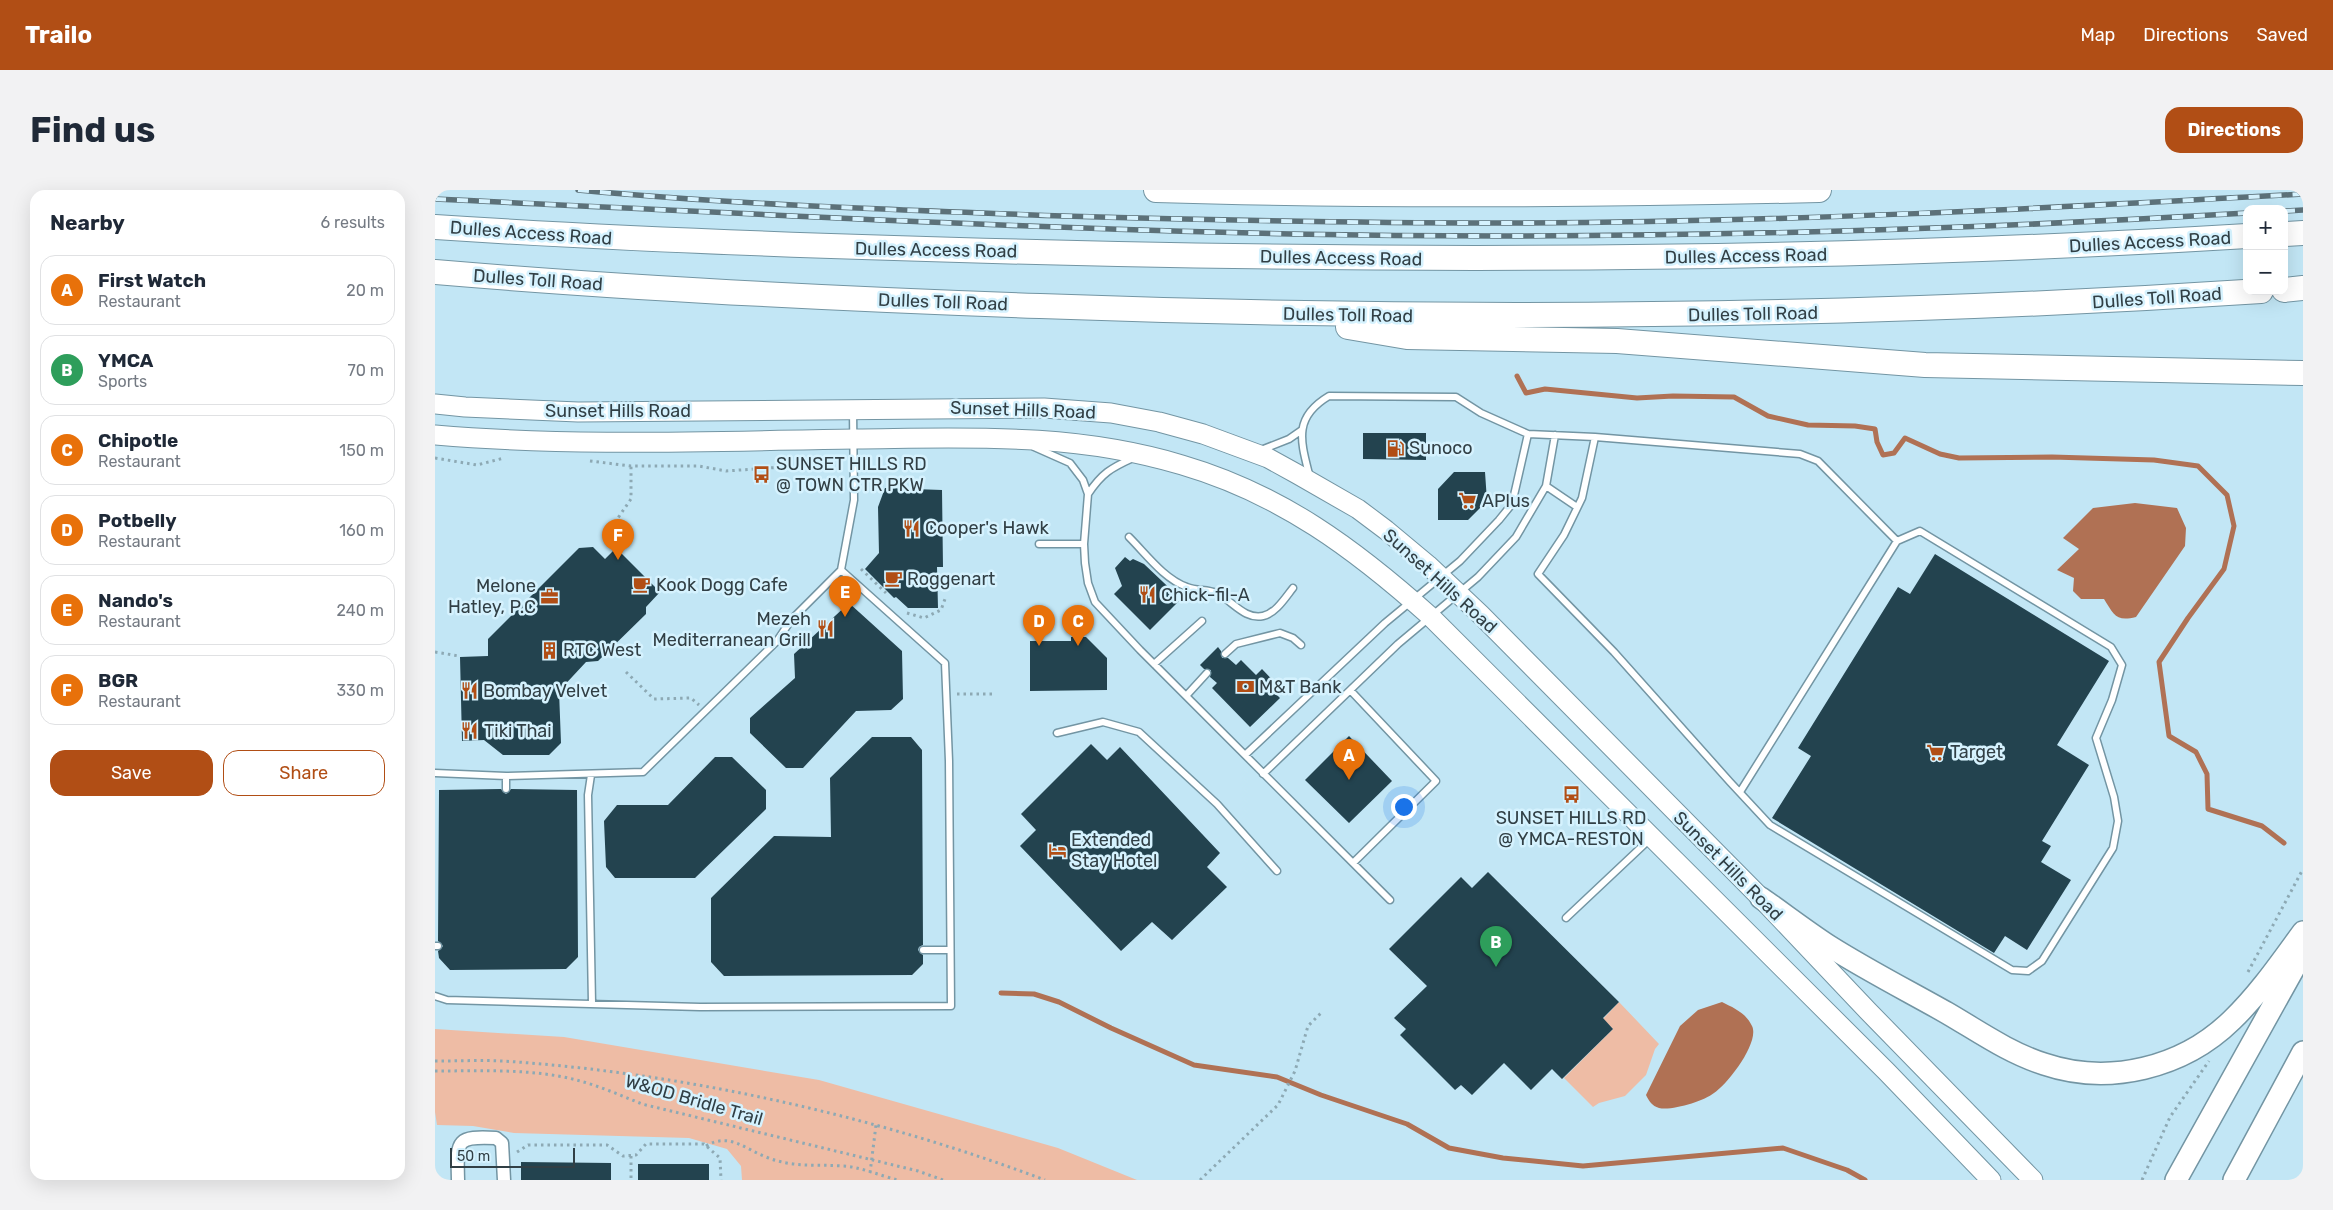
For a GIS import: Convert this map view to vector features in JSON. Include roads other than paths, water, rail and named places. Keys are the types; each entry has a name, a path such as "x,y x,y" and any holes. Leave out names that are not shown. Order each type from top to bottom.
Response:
{"highway":[{"path":"1156,190 1341,195 1531,195 1819,190"},
{"name":"Dulles Access Road","path":"435,227 785,246 1454,259 1773,256 1948,252 2243,236"},
{"path":"2288,234 2303,233"},
{"name":"Dulles Toll Road","path":"435,272 797,296 1274,314 1556,317 1819,313 2083,302 2243,292"},
{"path":"2288,290 2303,288"},
{"path":"1274,314 1407,337 1617,341 1925,365 2303,373"},
{"path":"1761,898 1830,946 2007,1047 2042,1064 2094,1074 2145,1069 2179,1056 2207,1040 2220,1031 2246,1006 2303,932"},
{"path":"2176,1180 2303,952"},
{"path":"2234,1180 2303,1052"}],"main road":[{"name":"Sunset Hills Road","path":"435,404 492,409 578,412 1044,408 1111,413 1159,422 1203,434 1254,452 1311,481 1358,509 1441,576 1761,898 2033,1180"},
{"name":"Sunset Hills Road","path":"435,435 563,441 1009,438 1074,442 1143,454 1218,477 1281,505 1358,554 1431,617 1887,1072 1991,1180"}],"street":[{"path":"458,1180 459,1147 462,1141 471,1137 496,1138 502,1143 504,1180"}],"lane":[{"path":"1311,481 1301,445 1302,430 1306,415 1316,404 1329,396 1456,397 1481,413 1528,434 1800,454 1817,461 1897,541"},
{"path":"435,773 506,776 643,772 777,641 791,620 841,570 854,500 853,409"},
{"path":"1254,452 1289,439 1302,430"},
{"path":"1245,755 1332,671 1441,576 1493,527 1512,504 1528,434"},
{"path":"1263,774 1398,644 1479,577 1515,537 1545,486 1555,435"},
{"path":"1009,438 1070,463 1078,470 1088,494"},
{"path":"1595,438 1582,498 1564,534 1538,574 1615,652 1739,792 1770,825 2012,970 2028,971 2042,960 2113,848 2118,821 2114,797 2096,738 2112,700 2122,665 2111,647 1919,531 1897,541 1739,792"},
{"path":"1143,454 1106,472 1097,479 1088,494 1084,544 1088,583 1095,602 1153,664 1390,900"},
{"path":"1545,486 1577,508"},
{"path":"1129,537 1171,579 1197,591 1215,592 1243,612 1254,617 1264,616 1277,608 1293,588"},
{"path":"1039,544 1084,544"},
{"path":"435,996 447,1000 700,1007 951,1006 945,663 841,570"},
{"path":"1153,664 1202,621"},
{"path":"1225,654 1236,644 1279,633 1293,638 1301,645"},
{"path":"1186,696 1207,673"},
{"path":"1351,691 1436,781 1353,863"},
{"path":"1057,733 1103,722 1139,732 1217,804 1277,871"},
{"path":"591,775 588,795 592,1003"},
{"path":"506,776 506,789"},
{"path":"1566,918 1652,837"},
{"path":"923,950 950,950"}],"waterway":[{"path":"1517,376 1526,393 1545,389 1637,398 1673,396 1734,397 1768,416 1808,425 1855,426 1875,429 1877,442 1883,455 1894,453 1905,438 1940,454 1959,458 2052,457 2154,460 2198,466 2227,495 2234,526 2224,569 2159,662 2169,736 2196,752 2207,774 2208,809 2262,826 2284,843"},
{"path":"1001,993 1034,994 1059,1002 1111,1028 1194,1065 1277,1077 1321,1095 1407,1124 1449,1148 1503,1158 1583,1166 1783,1148 1847,1170 1865,1180"}],"railway":[{"path":"578,190 759,203 1063,216 1497,223 1799,218 2001,210 2303,194"},
{"path":"435,199 1077,228 1410,236 1649,235 1889,230 2243,213"},
{"path":"2288,211 2303,210"}],"place":[{"name":"Sunoco","path":"1395,448"},
{"name":"SUNSET HILLS RD @ TOWN CTR PKW","path":"762,474"},
{"name":"APlus","path":"1468,501"},
{"name":"Cooper's Hawk","path":"911,528"},
{"name":"BGR","path":"618,560"},
{"name":"Roggenart","path":"893,579"},
{"name":"Kook Dogg Cafe","path":"642,585"},
{"name":"Chick-fil-A","path":"1147,595"},
{"name":"Melone Hatley, P.C","path":"550,596"},
{"name":"Nando's","path":"845,617"},
{"name":"Mezeh Mediterranean Grill","path":"825,629"},
{"name":"Potbelly","path":"1039,646"},
{"name":"Chipotle","path":"1078,646"},
{"name":"RTC West","path":"549,650"},
{"name":"M&T Bank","path":"1245,687"},
{"name":"Bombay Velvet","path":"469,691"},
{"name":"Tiki Thai","path":"470,731"},
{"name":"Target","path":"1936,752"},
{"name":"First Watch","path":"1349,780"},
{"name":"SUNSET HILLS RD @ YMCA-RESTON","path":"1571,795"},
{"name":"Extended Stay Hotel","path":"1057,850"},
{"name":"YMCA","path":"1496,967"}]}
